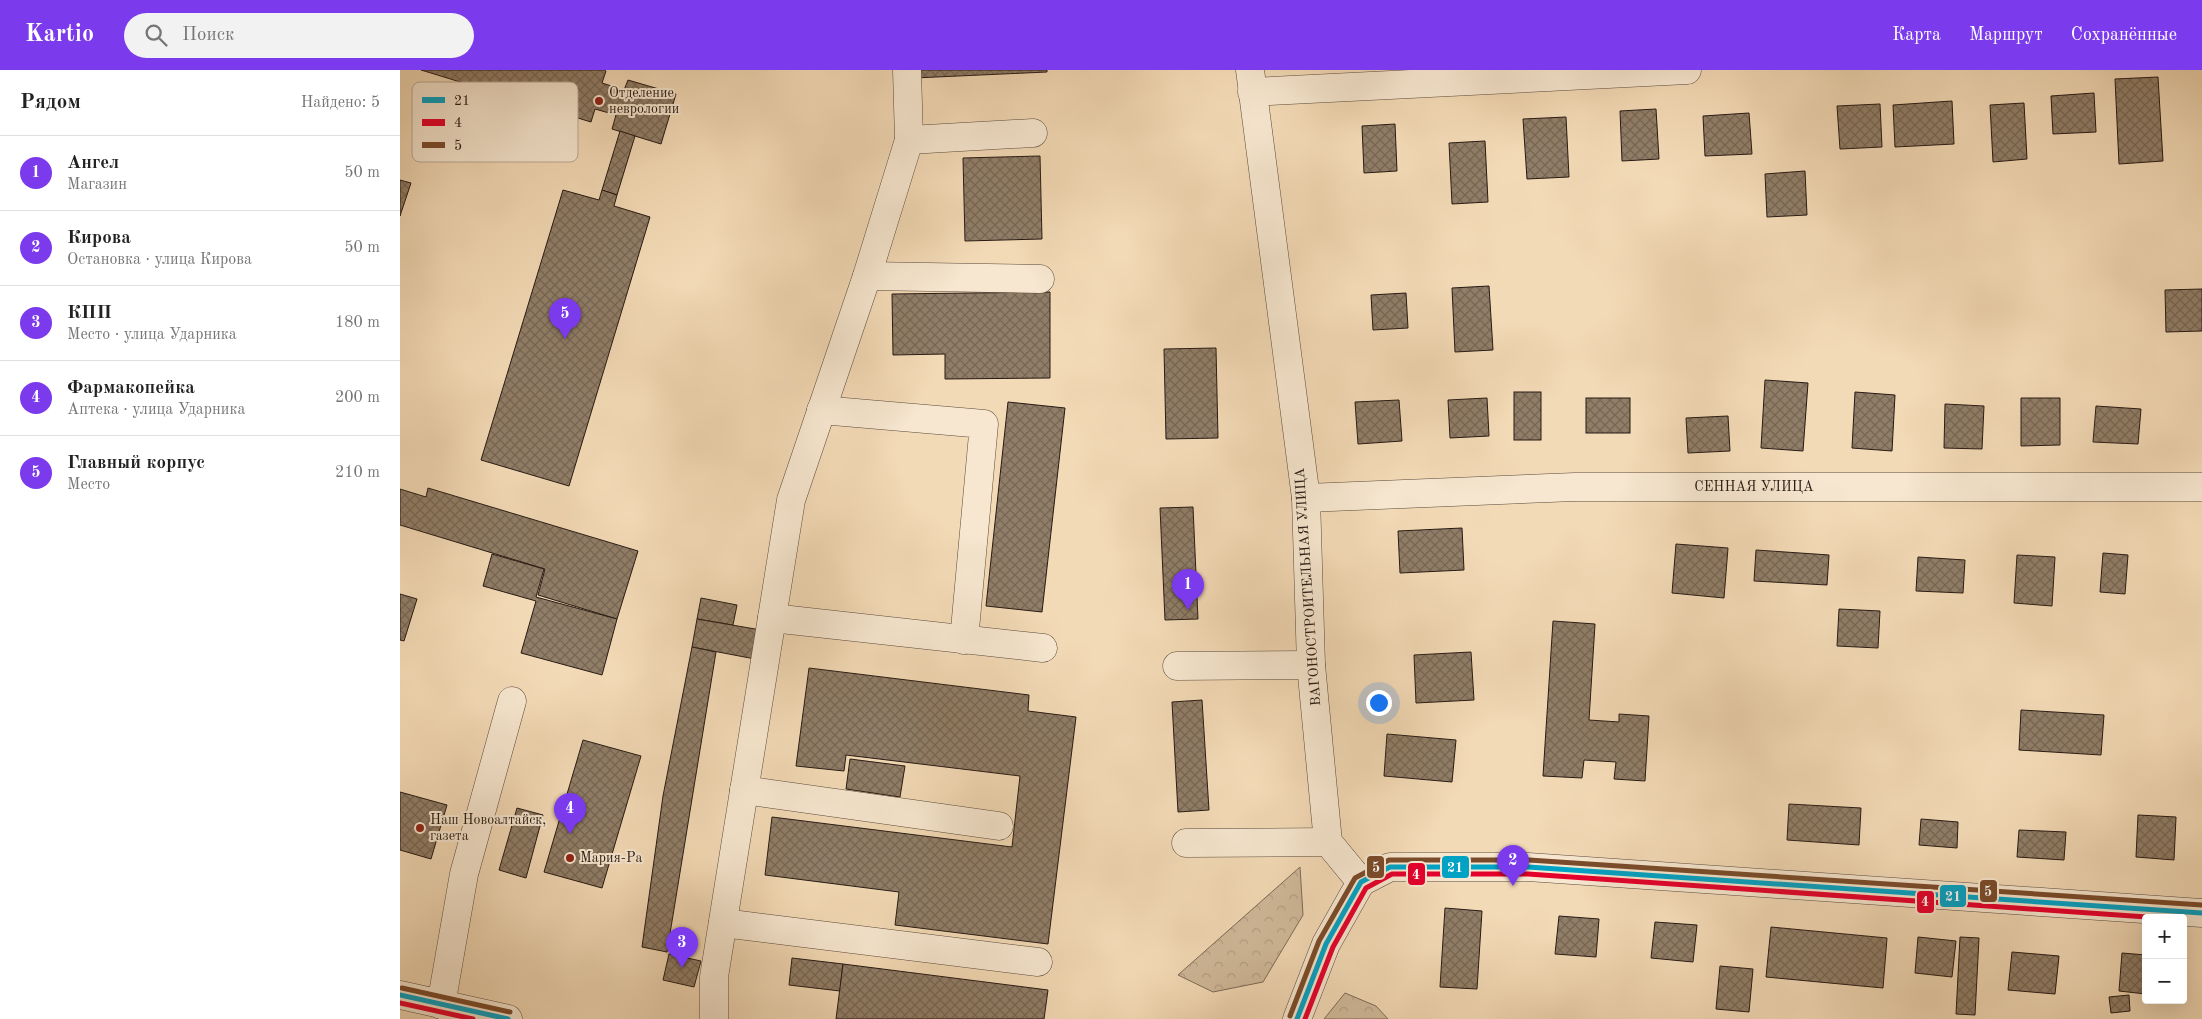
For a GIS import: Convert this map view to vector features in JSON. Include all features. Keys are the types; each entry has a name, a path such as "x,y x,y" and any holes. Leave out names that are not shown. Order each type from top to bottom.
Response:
{"street":[{"path":"714,1019 714,977 791,500 909,140 907,70"},
{"path":"1251,81 1687,70"},
{"name":"ВАГОНОСТРОИТЕЛЬНАЯ УЛИЦА","path":"1251,81 1306,498 1311,665 1328,842"},
{"path":"909,140 1033,132"},
{"path":"866,276 1040,279"},
{"path":"821,410 984,424 964,640"},
{"name":"СЕННАЯ УЛИЦА","path":"1306,498 1575,487 2202,487"},
{"path":"772,618 1044,648"},
{"path":"1177,666 1311,665"},
{"path":"441,1005 464,874 512,701"},
{"path":"744,790 999,826"},
{"path":"1186,842 1328,842 1362,882"},
{"path":"1297,1019 1326,944 1362,882 1390,867 1528,867 2202,914"},
{"path":"723,923 1038,962"},
{"path":"400,995 508,1019"}],"green space":[{"path":"1300,867 1303,915 1263,982 1213,992 1178,975"},
{"path":"1345,993 1376,1006 1388,1019 1324,1019"}],"building":[{"name":"Отделение неврологии","path":"421,70 604,70 606,71 602,83 624,90 628,80 676,94 661,144 612,129 616,115 595,109 591,122 578,118 578,82 460,82"},
{"path":"914,70 1047,70 1047,72 914,78"},
{"path":"2158,77 2163,161 2119,164 2115,79"},
{"path":"2094,93 2096,132 2053,134 2051,96"},
{"path":"1952,101 1954,144 1895,147 1893,105"},
{"path":"2024,103 2027,159 1993,162 1990,105"},
{"path":"1880,104 1882,147 1840,149 1837,106"},
{"path":"1656,109 1659,159 1622,161 1620,111"},
{"path":"1749,113 1752,154 1705,156 1703,116"},
{"path":"1566,117 1569,177 1527,179 1523,119"},
{"path":"1395,124 1397,171 1364,173 1362,126"},
{"path":"620,131 635,136 617,195 602,190"},
{"path":"1485,141 1488,202 1452,204 1449,143"},
{"path":"1040,156 1042,239 965,241 963,158"},
{"path":"1805,171 1807,215 1767,217 1765,174"},
{"path":"400,180 411,183 400,216"},
{"path":"563,190 599,200 602,190 617,195 614,206 650,217 569,486 481,460"},
{"path":"1489,286 1493,350 1455,352 1452,288"},
{"path":"2202,289 2202,331 2166,332 2165,290"},
{"path":"1050,292 1050,378 945,379 945,354 893,355 892,294"},
{"path":"1406,293 1408,328 1373,330 1371,295"},
{"path":"1216,348 1218,438 1166,439 1164,349"},
{"path":"1765,380 1808,383 1803,451 1761,448"},
{"path":"1514,392 1541,392 1541,440 1514,440"},
{"path":"1855,392 1895,395 1892,451 1852,448"},
{"path":"1487,398 1489,436 1450,438 1448,400"},
{"path":"1586,398 1630,398 1630,433 1586,433"},
{"path":"2021,398 2060,398 2060,445 2021,446"},
{"path":"1399,400 1402,441 1358,444 1355,402"},
{"path":"1008,402 1065,408 1042,612 986,606"},
{"path":"1945,404 1984,406 1982,449 1944,448"},
{"path":"2096,406 2141,409 2138,444 2093,442"},
{"path":"1728,416 1730,451 1688,453 1686,418"},
{"path":"428,488 638,551 617,619 538,595 545,569 400,525 400,489 426,497"},
{"path":"1193,507 1198,619 1165,620 1160,508"},
{"path":"1462,528 1464,570 1400,573 1398,531"},
{"path":"1676,544 1728,548 1724,598 1672,593"},
{"path":"1756,550 1829,555 1827,585 1754,581"},
{"path":"2103,553 2128,555 2125,594 2100,592"},
{"path":"492,554 544,569 536,597 617,619 602,675 521,653 536,601 483,586"},
{"path":"2017,555 2055,557 2052,606 2014,603"},
{"path":"1918,557 1965,560 1963,593 1916,591"},
{"path":"400,594 417,599 404,641 400,640"},
{"path":"701,598 737,605 733,625 697,619"},
{"path":"1839,609 1880,611 1878,648 1837,646"},
{"path":"697,619 761,630 755,659 692,647"},
{"path":"1553,621 1595,624 1589,720 1619,722 1619,714 1649,716 1645,781 1614,779 1616,762 1584,760 1582,778 1543,776"},
{"path":"692,647 716,652 667,952 642,947 663,796"},
{"path":"1471,652 1474,700 1416,703 1414,655"},
{"path":"809,668 1029,695 1028,711 1076,717 1048,944 895,925 899,892 765,875 772,817 1012,847 1020,776 846,755 844,771 796,766"},
{"path":"1202,700 1209,810 1178,812 1172,702"},
{"path":"2021,710 2104,715 2101,755 2019,750"},
{"path":"1387,734 1456,740 1452,782 1384,776"},
{"path":"583,740 641,756 602,888 544,872"},
{"path":"850,759 905,766 900,797 846,789"},
{"name":"Наш Новоалтайск, газета","path":"400,792 447,805 431,859 400,850"},
{"path":"1789,804 1861,808 1859,845 1787,840"},
{"path":"517,808 543,815 526,878 499,870"},
{"path":"2138,815 2176,817 2174,860 2136,857"},
{"path":"1921,819 1958,822 1957,848 1919,845"},
{"path":"2019,830 2066,832 2064,860 2017,857"},
{"path":"1445,908 1482,911 1477,989 1440,987"},
{"path":"1559,916 1599,919 1596,957 1555,954"},
{"path":"1655,922 1697,925 1693,962 1651,958"},
{"path":"1771,927 1887,938 1883,988 1766,977"},
{"path":"1918,937 1956,941 1952,977 1915,973"},
{"path":"1960,937 1979,938 1975,1015 1956,1014"},
{"path":"2012,952 2059,956 2055,994 2008,990"},
{"path":"2122,953 2142,955 2142,994 2119,991"},
{"path":"669,954 701,961 694,987 663,980"},
{"path":"792,958 843,964 840,991 789,985"},
{"path":"843,964 1048,990 1044,1019 836,1019"},
{"path":"1720,966 1753,969 1749,1012 1716,1009"},
{"path":"2129,995 2130,1011 2111,1013 2109,997"}],"transit line":[{"name":"5","path":"1290,1016 1319,941 1355,878 1389,860 1529,860 2202,905"},
{"name":"21","path":"1297,1019 1326,944 1361,882 1390,867 1528,867 2202,913"},
{"name":"4","path":"1305,1019 1333,947 1366,888 1392,874 1528,874 2142,917"},
{"name":"5","path":"402,988 510,1012"},
{"name":"21","path":"400,995 508,1019"},
{"name":"4","path":"400,1003 473,1019"}],"place":[{"name":"Отделение неврологии","path":"599,101"},
{"name":"Главный корпус","path":"565,339"},
{"name":"Ангел","path":"1188,610"},
{"name":"Наш Новоалтайск, газета","path":"420,828"},
{"name":"Фармакопейка","path":"570,834"},
{"name":"Мария-Ра","path":"570,858"},
{"name":"Кирова","path":"1513,886"},
{"name":"КПП","path":"682,968"}]}
